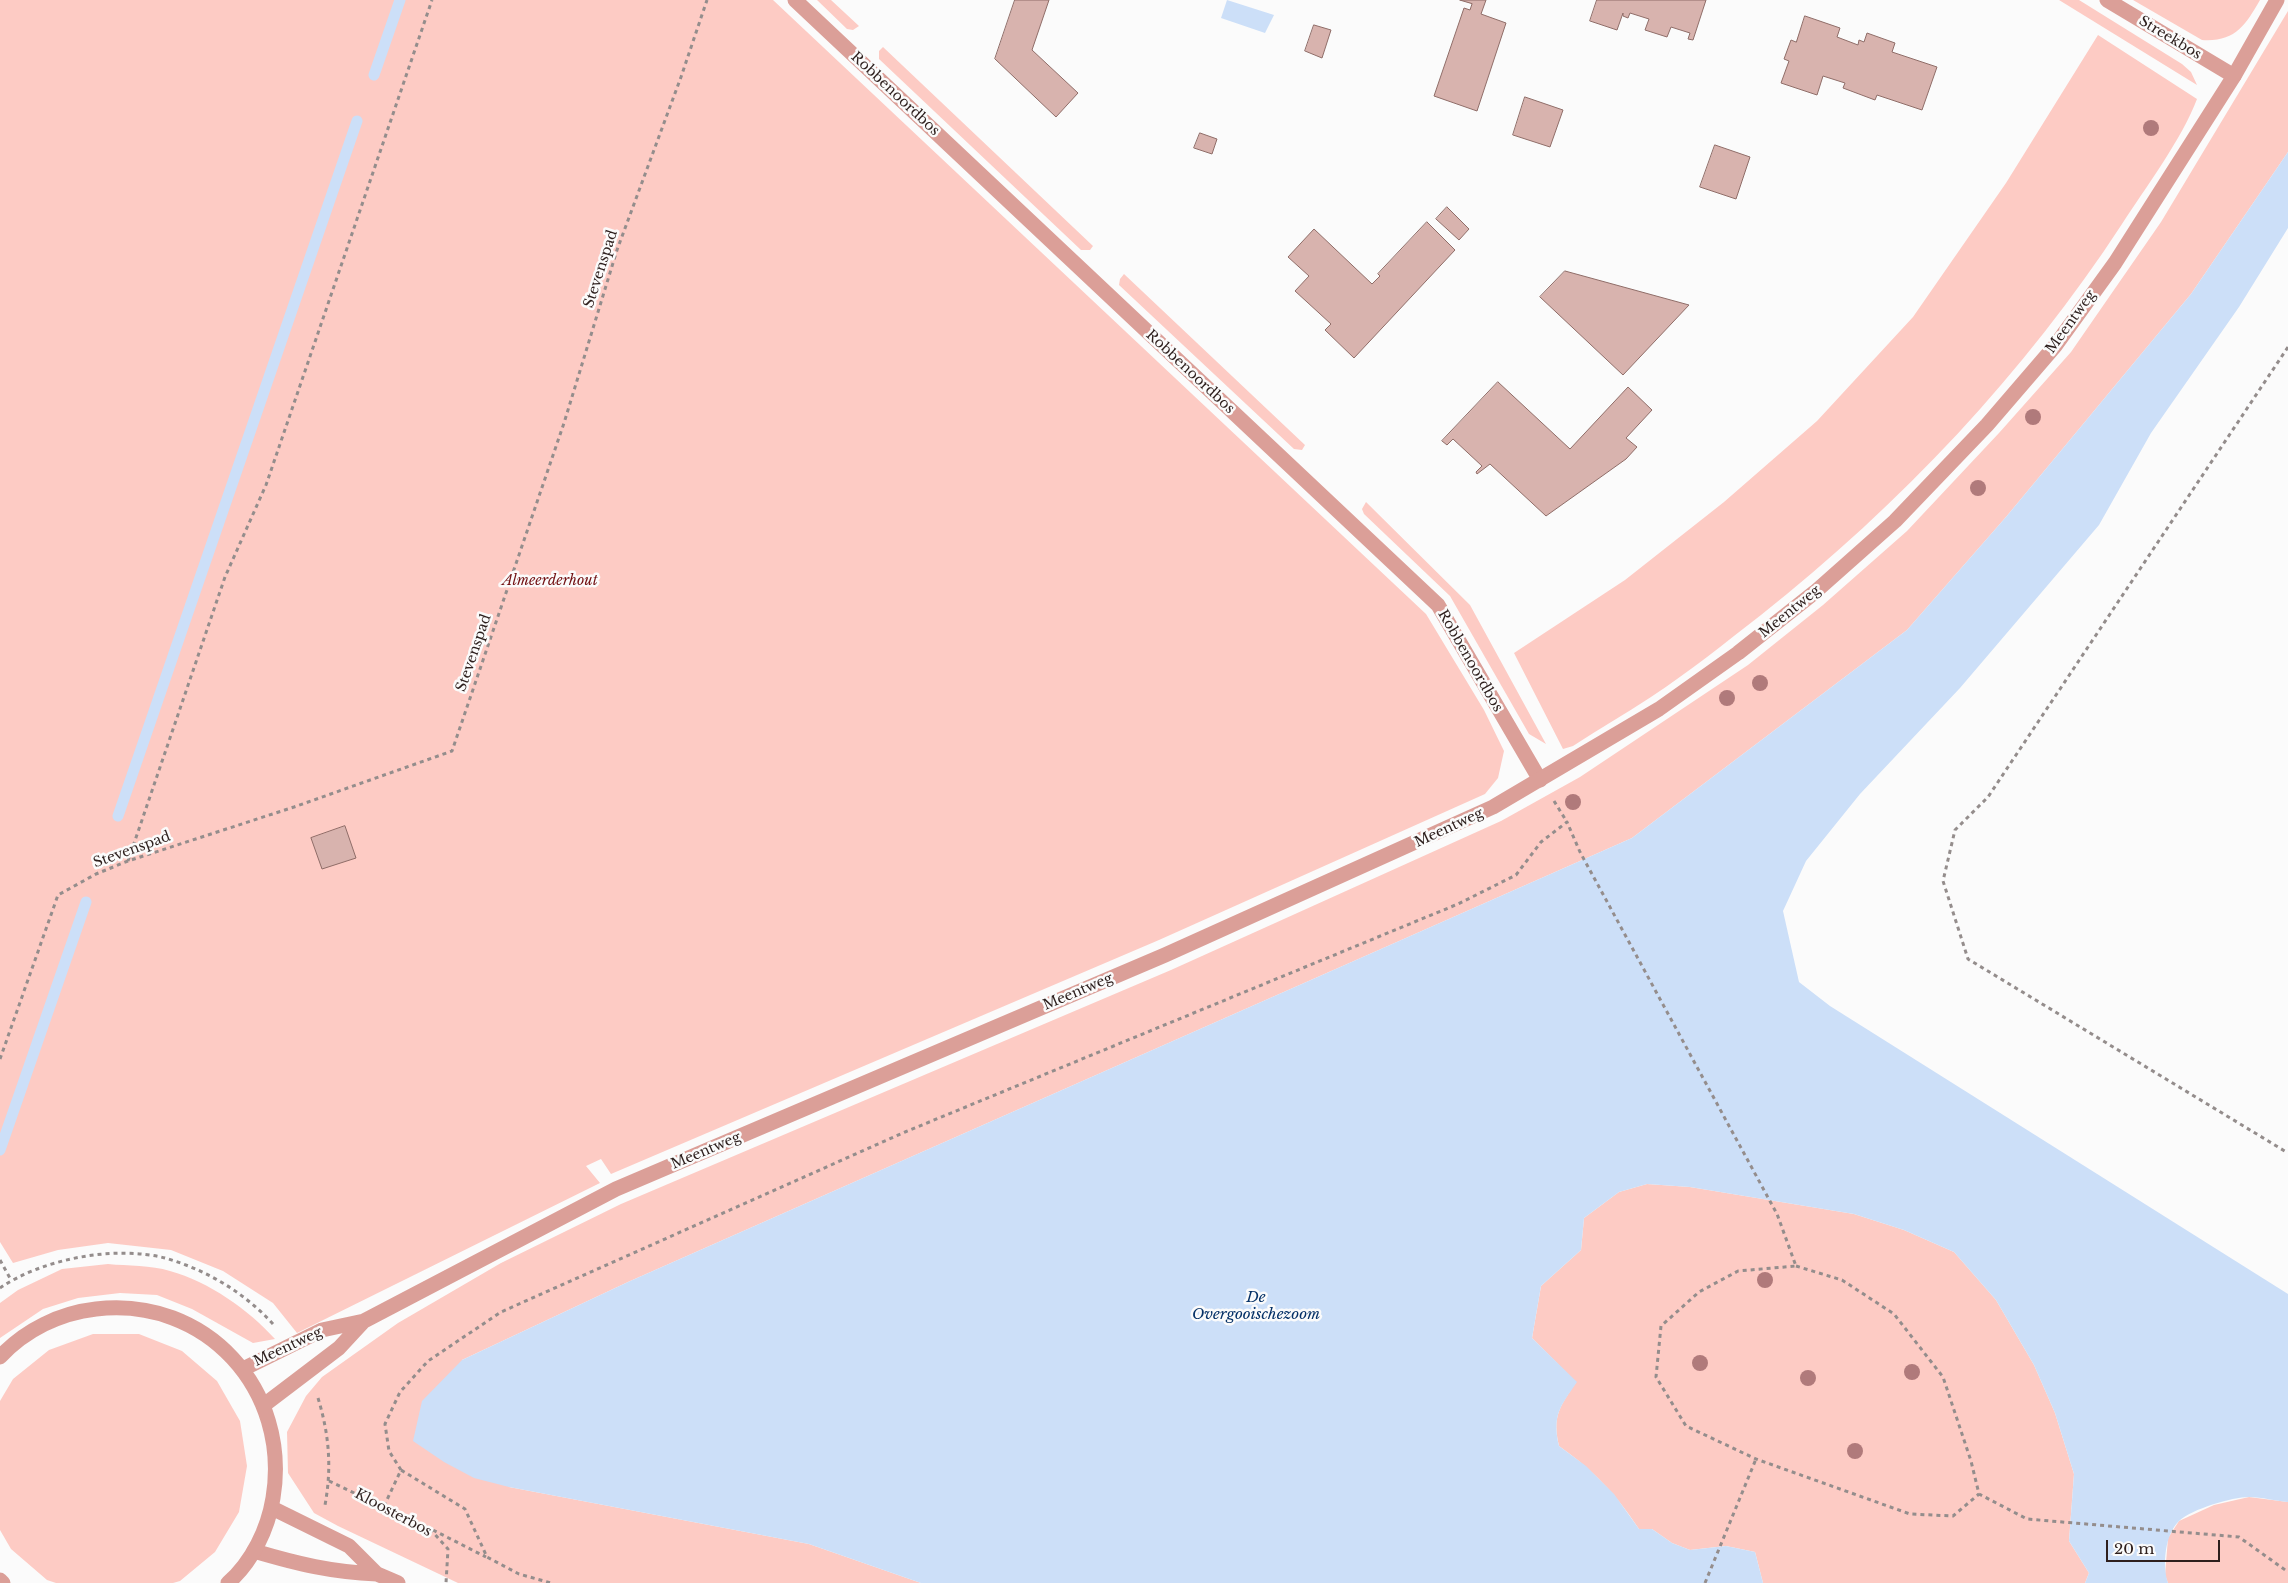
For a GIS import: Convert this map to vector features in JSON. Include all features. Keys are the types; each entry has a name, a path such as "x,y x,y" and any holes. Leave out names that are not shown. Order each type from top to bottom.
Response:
{"street":[{"name":"Robbenoordbos","path":"795,0 1438,605 1540,780"},
{"name":"Streekbos","path":"2107,0 2234,76"},
{"name":"Meentweg","path":"243,1369 322,1330 364,1321 616,1189 1295,898 1493,808 1659,709 1738,653 1815,592 1895,521 1987,425 2055,346 2149,211 2234,76 2277,0"},
{"path":"0,1356 9,1346 40,1326 75,1312 112,1307 150,1310 185,1322 216,1343 243,1369 264,1404 272,1429 276,1455 276,1482 272,1508 264,1530 254,1551 228,1583"},
{"name":"Meentweg","path":"264,1404 339,1348 364,1321"},
{"path":"272,1508 349,1546 378,1574 398,1583"},
{"path":"254,1551 305,1566 342,1573 378,1574"},
{"path":"0,1580 3,1583"}],"path":[{"path":"128,861 225,578 266,485 432,0"},
{"name":"Stevenspad","path":"0,1059 58,895 96,874 128,861 294,807 452,751 564,423 617,250 681,77 707,0"},
{"path":"2288,347 1988,797 1955,830 1943,881 1968,959 2288,1153"},
{"path":"487,1557 465,1509 401,1470 389,1451 385,1424 400,1392 428,1361 501,1312 905,1132 1458,904 1516,875 1541,842 1567,822 1580,852 1777,1214 1796,1266"},
{"path":"0,1288 11,1280 60,1260 112,1253 164,1258 213,1276 256,1305 292,1344"},
{"path":"0,1260 11,1280"},
{"path":"1980,1494 1953,1516 1910,1514 1756,1459 1686,1426 1656,1377 1660,1326 1699,1292 1738,1271 1796,1266 1842,1280 1894,1314 1943,1377 1980,1494 2028,1519 2239,1537 2288,1572"},
{"name":"Kloosterbos","path":"308,1372 319,1398 326,1425 330,1453 329,1481 430,1529 448,1549 446,1583"},
{"path":"1705,1583 1756,1459"},
{"path":"384,1506 401,1470"},
{"path":"430,1529 519,1574 551,1583"}],"green space":[{"name":"Almeerderhout","path":"0,0 773,0 1426,614 1484,710 1504,751 1498,778 1485,794 1159,940 611,1174 601,1159 586,1166 600,1183 297,1333 273,1303 223,1271 171,1250 108,1243 58,1250 13,1263 0,1242"},
{"path":"817,0 831,0 859,26 853,30 847,29"},
{"path":"2059,0 2079,0 2182,64 2191,72 2197,85"},
{"path":"2133,0 2260,0 2238,31 2223,38 2202,40"},
{"path":"2288,11 2288,152 2191,294 2006,517 1907,630 1632,838 628,1282 462,1360 509,1487 809,1544 921,1583 458,1583 314,1513 288,1473 287,1432 306,1396 322,1377 398,1323 501,1263 621,1204 1171,970 1501,821 1580,777 1748,665 1823,605 1907,531 1999,433 2071,352 2161,222"},
{"path":"2098,35 2197,99 2163,163 2084,279 2044,333 2002,384 1911,482 1813,572 1761,615 1665,687 1573,746 1563,749 1514,653 1625,580 1724,502 1817,421 1913,317 2006,183"},
{"path":"883,47 1093,246 1090,250 1081,250 879,59 879,51"},
{"path":"1124,274 1305,445 1302,450 1294,449 1119,285 1120,279"},
{"path":"1366,502 1470,605 1546,744 1529,734 1450,596 1364,514 1362,509"},
{"path":"1647,1184 1690,1187 1854,1214 1904,1230 1954,1252 1996,1300 2034,1365 2055,1413 2074,1474 2069,1541 2089,1573 2085,1583 1763,1583 1755,1552 1726,1546 1690,1550 1672,1543 1652,1529 1639,1529 1603,1483 1583,1464 1559,1446 1556,1426 1557,1419 1562,1405 1576,1382 1532,1338 1541,1286 1581,1250 1584,1218 1619,1192"},
{"path":"108,1264 163,1269 199,1282 240,1307 275,1339 253,1343 192,1309 157,1295 120,1293 78,1298 43,1309 0,1338 0,1303 18,1290 62,1269"},
{"path":"93,1334 139,1334 182,1351 217,1381 240,1421 247,1466 239,1512 215,1552 180,1581 173,1583 56,1583 47,1580 11,1549 0,1530 0,1401 13,1379 49,1350"},
{"path":"2249,1497 2288,1502 2288,1583 2168,1583 2165,1575 2168,1538 2179,1521 2214,1505"}],"water":[{"path":"1227,0 1274,15 1265,33 1221,18"},
{"name":"De Overgooischezoom","path":"2288,152 2288,228 2239,307 2151,433 2099,525 1960,688 1860,794 1806,861 1783,911 1799,982 1830,1006 2288,1294 2288,1502 2249,1497 2233,1499 2212,1504 2193,1512 2179,1521 2174,1527 2166,1550 2165,1568 2168,1583 2085,1583 2089,1573 2069,1541 2074,1474 2055,1413 2034,1365 1996,1300 1954,1252 1904,1230 1854,1214 1690,1187 1647,1184 1619,1192 1584,1218 1581,1250 1541,1286 1532,1338 1577,1382 1562,1405 1557,1419 1556,1426 1559,1446 1586,1466 1614,1494 1639,1529 1652,1529 1672,1543 1690,1550 1726,1546 1755,1552 1763,1583 921,1583 809,1544 509,1487 474,1478 444,1462 413,1441 422,1401 462,1360 628,1282 1632,838 1907,630 2006,517 2191,294"}],"building":[{"path":"1015,0 1049,0 1032,50 1078,93 1056,117 995,59"},
{"path":"1460,0 1486,0 1481,14 1506,23 1477,111 1434,96 1464,8 1470,10 1472,4"},
{"path":"1597,0 1706,0 1693,40 1688,39 1690,33 1671,27 1667,37 1645,30 1649,19 1630,13 1628,18 1623,16 1623,13 1617,30 1590,21"},
{"path":"1805,16 1840,28 1837,37 1858,45 1859,40 1864,42 1867,33 1895,43 1892,52 1937,67 1922,110 1877,95 1875,100 1843,88 1845,83 1823,76 1817,95 1781,83 1789,61 1784,59 1791,40 1796,42"},
{"path":"1314,25 1331,30 1322,58 1305,51"},
{"path":"1525,97 1563,110 1550,147 1513,135"},
{"path":"1200,133 1217,139 1212,154 1194,148"},
{"path":"1715,145 1750,157 1736,199 1700,187"},
{"path":"1447,207 1469,229 1459,240 1436,219"},
{"path":"1427,222 1455,250 1354,358 1325,330 1331,324 1295,291 1309,276 1288,257 1314,229 1372,284 1380,276 1378,274"},
{"path":"1565,271 1689,305 1623,375 1540,297"},
{"path":"1498,382 1570,449 1628,387 1652,410 1626,438 1637,447 1626,459 1546,516 1490,464 1477,474 1476,472 1482,466 1453,439 1447,445 1442,441"},
{"path":"345,826 356,858 322,869 311,838"}],"waterway":[{"path":"374,75 400,0"},
{"path":"118,816 357,121"},
{"path":"0,1150 86,902"}]}
